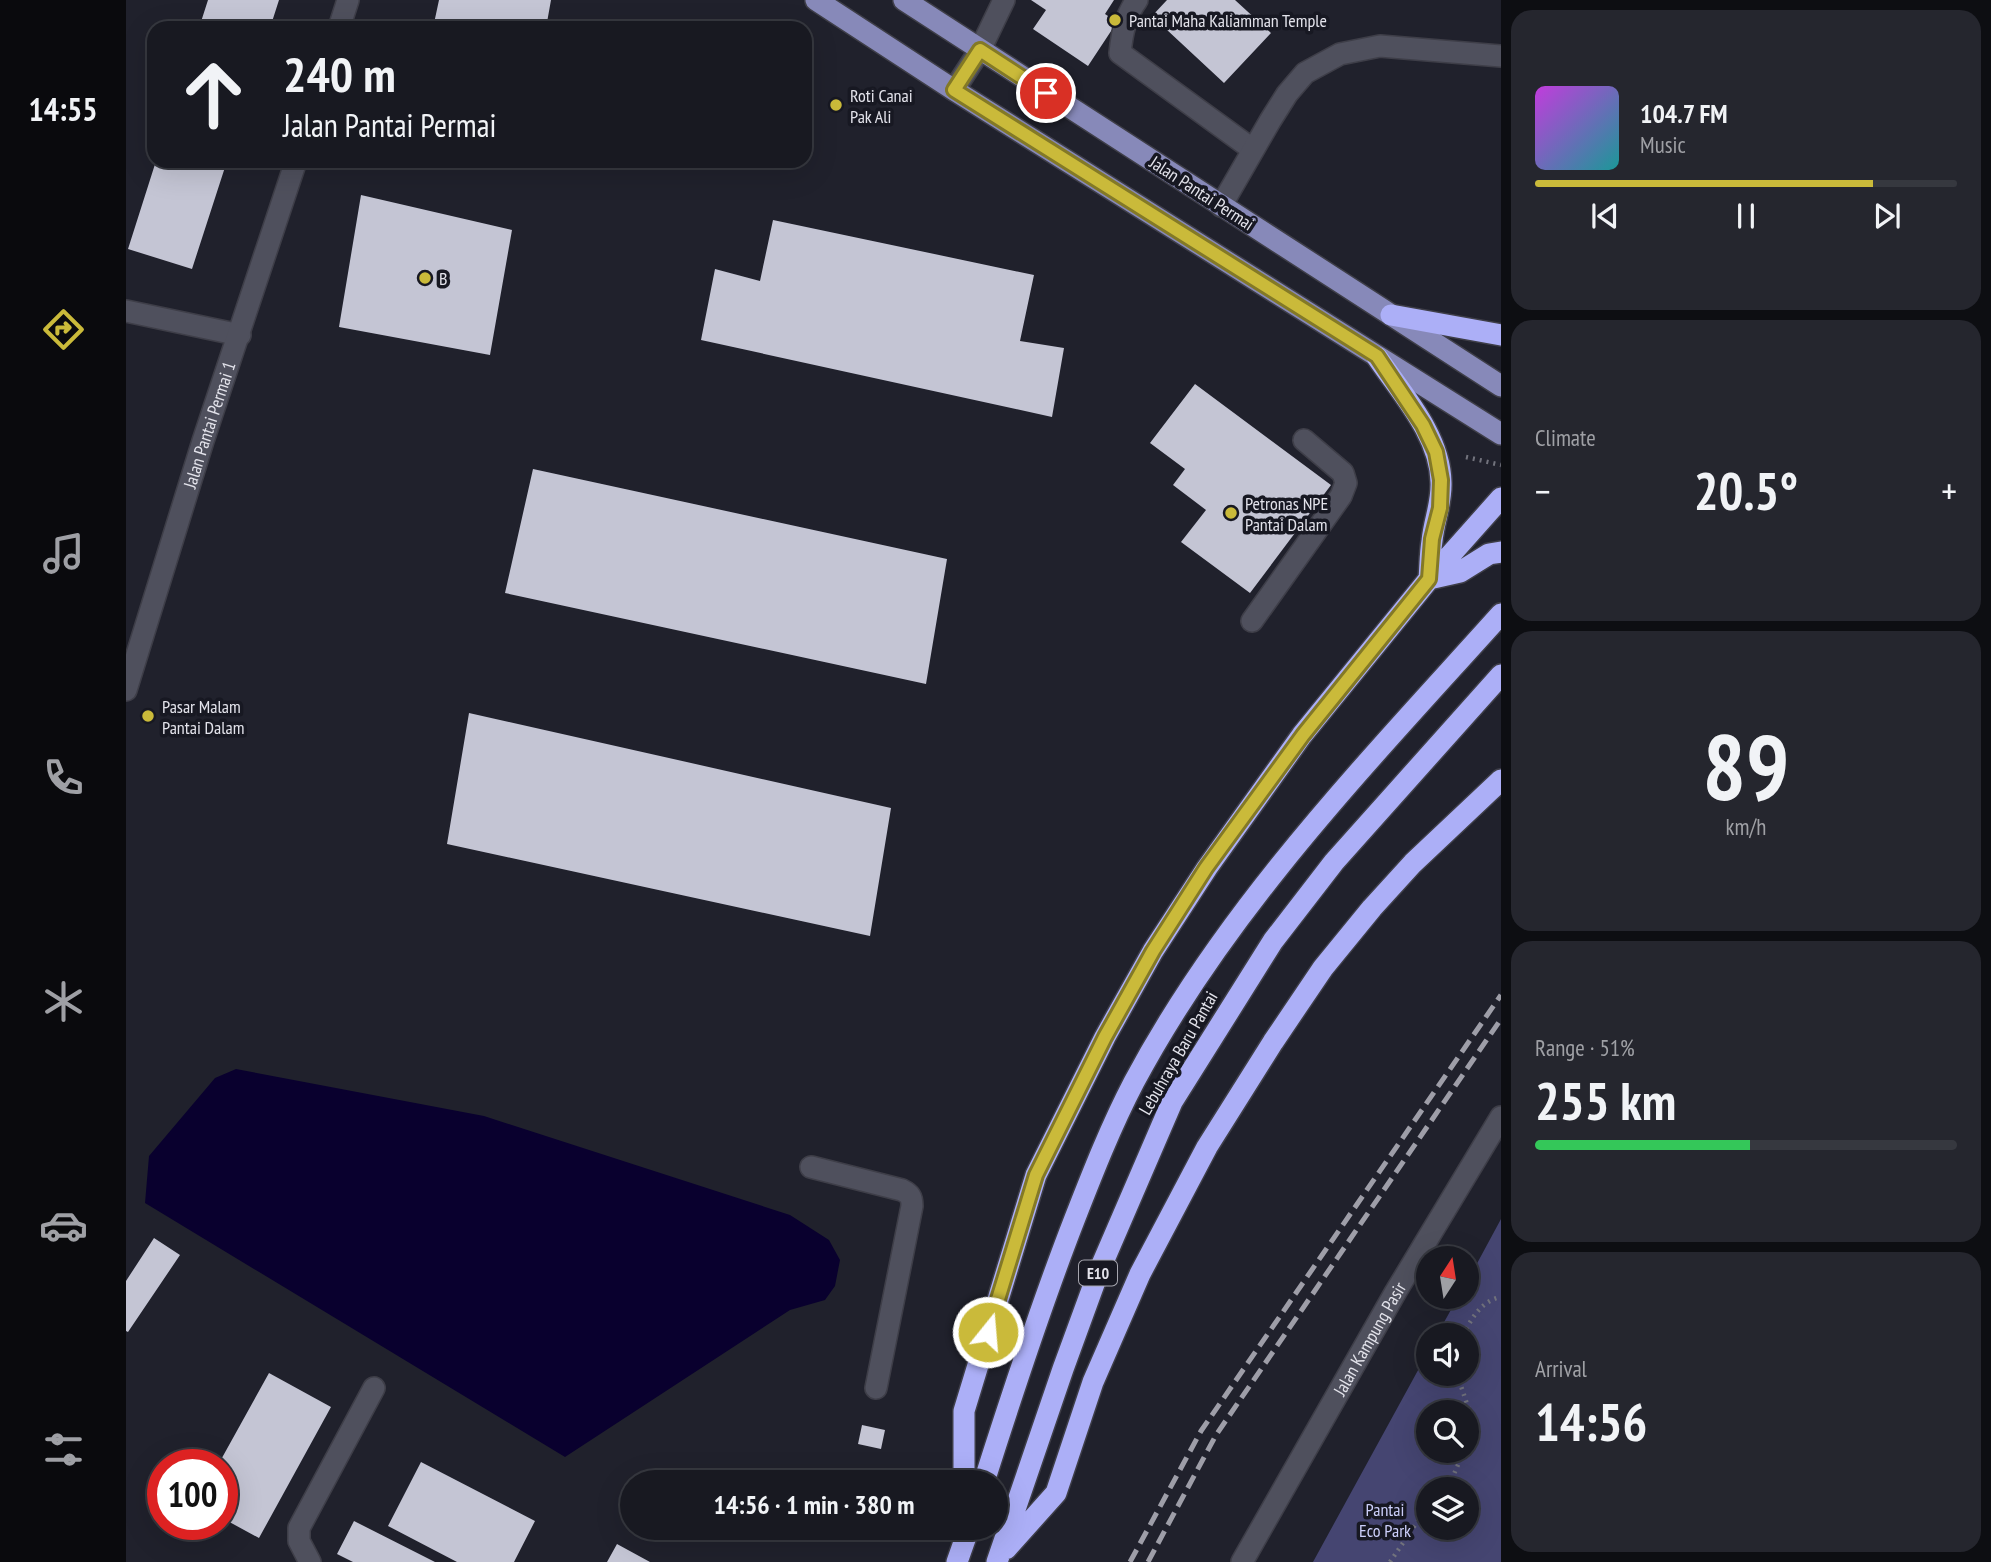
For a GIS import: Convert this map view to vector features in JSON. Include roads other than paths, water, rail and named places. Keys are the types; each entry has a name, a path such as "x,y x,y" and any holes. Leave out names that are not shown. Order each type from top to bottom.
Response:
{"highway":[{"path":"1391,315 1501,335"},
{"path":"1377,356 1423,425 1436,452 1441,480 1429,579"},
{"path":"964,1470 964,1411 1036,1175 1105,1037 1153,951 1206,868 1303,735 1429,579 1501,498"},
{"path":"1429,579 1460,572 1489,554 1501,552"},
{"name":"Lebuhraya Baru Pantai","path":"988,1470 1025,1355 1093,1171 1133,1083 1194,980 1236,920 1305,835 1501,614"},
{"name":"Lebuhraya Baru Pantai","path":"998,1559 1097,1276 1172,1102 1273,941 1334,862 1501,675"},
{"path":"998,1559 1056,1493 1093,1382 1140,1274 1207,1147 1273,1042 1323,968 1372,908 1413,863 1501,780"},
{"path":"957,1562 964,1540"}],"main road":[{"path":"816,0 954,90 1501,434"},
{"name":"Jalan Pantai Permai","path":"904,0 1501,386"}],"street":[{"path":"341,21 348,0"},
{"path":"954,90 980,50 1004,0"},
{"path":"1137,0 1123,30 1119,53 1252,149"},
{"path":"1221,206 1252,149 1287,94 1305,73 1340,54 1380,46 1501,56"},
{"name":"Jalan Pantai Permai 1","path":"126,690 203,441 294,168"},
{"path":"126,311 240,335"},
{"path":"1252,621 1341,496 1346,484 1343,473 1304,440"},
{"name":"Jalan Kampung Pasir","path":"1242,1562 1395,1293 1501,1117"},
{"path":"811,1167 902,1190 912,1199 876,1388"},
{"path":"310,1562 299,1541 299,1528 374,1388"}],"railway":[{"path":"1130,1562 1201,1431 1501,995"},
{"path":"1148,1562 1216,1435 1501,1019"}],"place":[{"name":"Pantai Maha Kaliamman Temple","path":"1115,20"},
{"name":"Roti Canai Pak Ali","path":"836,105"},
{"name":"B","path":"425,278"},
{"name":"Petronas NPE Pantai Dalam","path":"1231,513"},
{"name":"Pasar Malam Pantai Dalam","path":"148,716"}],"park label":[{"name":"Pantai Eco Park","path":"1385,1519"}]}
